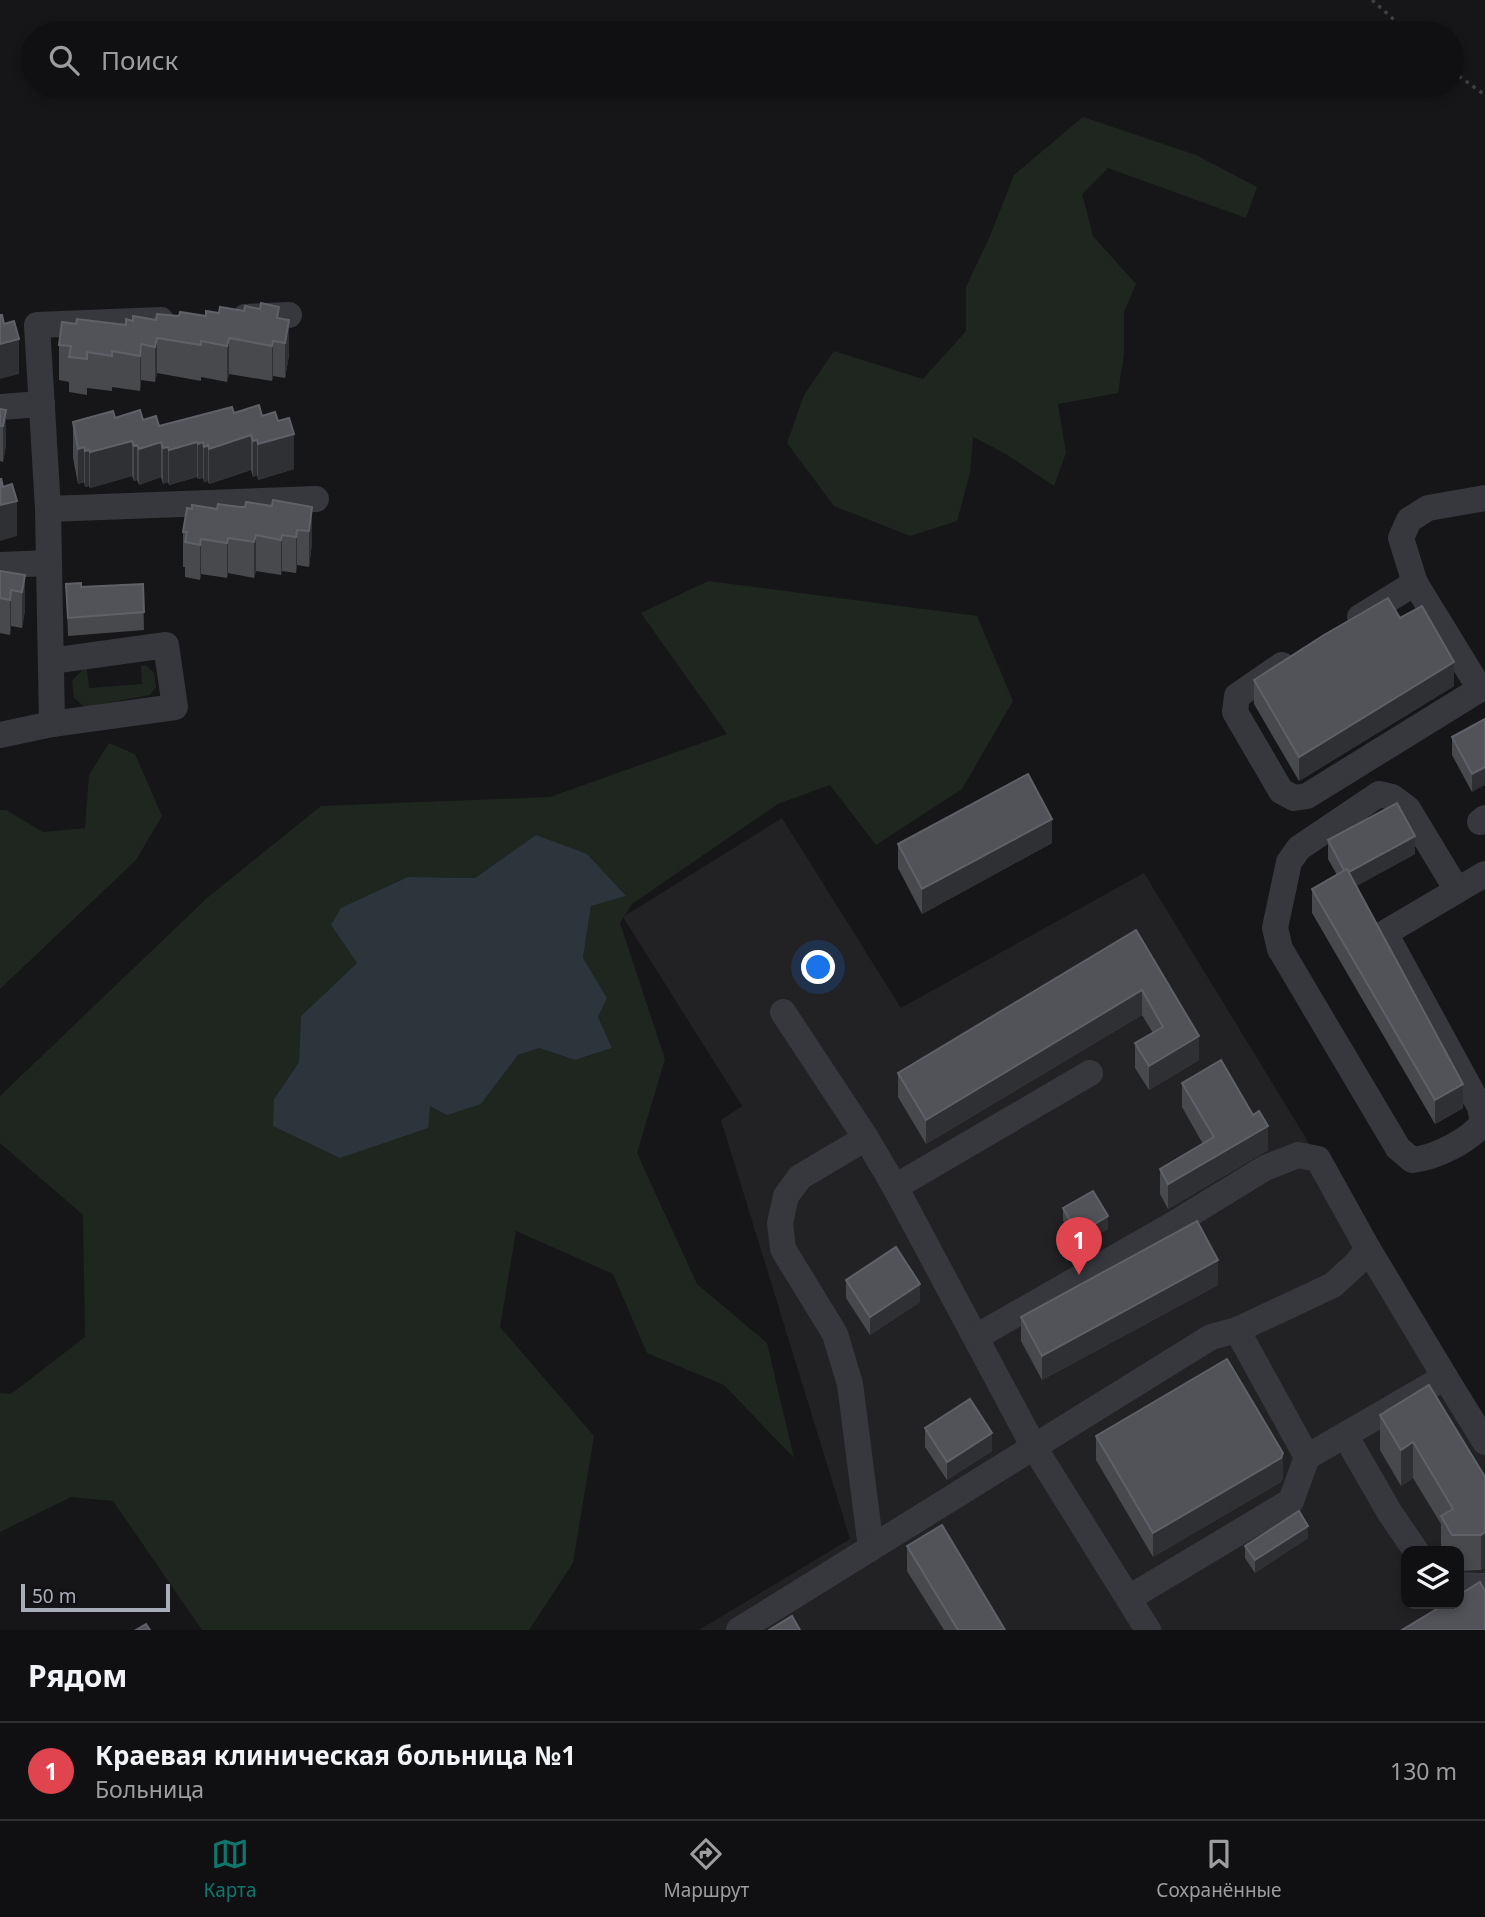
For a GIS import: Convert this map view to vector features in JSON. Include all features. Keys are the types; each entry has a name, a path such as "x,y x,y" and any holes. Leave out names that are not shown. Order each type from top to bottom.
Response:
{"lane":[{"path":"219,318 289,315"},
{"path":"52,724 48,509 37,325 191,319"},
{"path":"0,407 42,404"},
{"path":"1309,649 1237,696 1235,712 1281,792 1294,798 1307,796 1483,688 1415,583 1401,537 1409,520 1429,508 1485,498"},
{"path":"48,509 316,499"},
{"path":"0,565 49,563"},
{"path":"1344,627 1415,583"},
{"path":"0,735 52,724 175,707 166,645 51,661"},
{"path":"1457,890 1408,809 1392,797 1379,794 1299,848 1289,862 1275,928 1280,949 1398,1147 1412,1160 1426,1159 1476,1134 1483,1122 1480,1107 1385,933 1485,874"},
{"path":"783,1012 895,1186 1034,1447 1149,1630"},
{"path":"895,1186 1090,1073"},
{"path":"866,1138 800,1177 786,1196 780,1223 783,1249 835,1334 850,1384 871,1549"},
{"path":"976,1337 1172,1225 1265,1168 1298,1154 1318,1159 1368,1249 1485,1442"},
{"path":"739,1630 1211,1337 1237,1330 1333,1285 1368,1249"},
{"path":"1237,1330 1307,1457"},
{"path":"1129,1598 1291,1501 1307,1457 1445,1377"},
{"path":"1345,1435 1390,1513 1413,1546"},
{"path":"1464,1585 1485,1586"}],"path":[{"path":"1372,0 1396,21"},
{"path":"1464,80 1485,95"}],"shaded area":[{"path":"1083,117 1196,155 1257,187 1246,218 1108,168 1082,194 1093,236 1136,284 1124,312 1124,354 1118,393 1058,404 1066,453 1054,486 1006,454 973,437 970,473 957,521 910,536 834,506 787,443 804,395 834,351 923,379 966,331 966,287 1014,175"},
{"path":"708,581 977,616 1013,701 962,789 876,845 830,785 778,804 632,904 620,923 665,1059 637,1153 697,1284 767,1343 794,1458 724,1385 647,1353 613,1274 516,1231 500,1327 594,1436 573,1563 529,1630 202,1630 113,1501 71,1497 0,1532 0,1393 11,1394 85,1337 83,1215 0,1143 0,1096 207,898 321,806 550,797 727,734 641,613","holes":["536,835 625,896 591,906 583,958 606,998 598,1017 612,1048 575,1060 539,1048 518,1055 481,1104 430,1106 274,1099 299,1062 301,1016 357,963 331,925 408,877 475,878"]},
{"path":"146,665 154,673 156,687 150,695 85,707 74,698 72,681 83,669 87,669 89,688 142,684 141,666"},
{"path":"109,743 135,754 162,816 136,860 0,989 0,810 6,810 43,832 85,828 89,775"},
{"path":"782,818 901,1008 1144,873 1485,1431 1485,1630 699,1630 850,1539 721,1120 742,1106 623,917"},
{"path":"536,835 587,854 626,896 591,906 583,958 607,998 598,1017 612,1048 575,1060 539,1048 518,1055 481,1104 447,1115 430,1106 428,1128 340,1158 273,1126 274,1099 299,1062 301,1016 357,963 331,925 341,908 408,877 475,878"}],"building":[{"path":"261,303 279,307 277,318 289,320 285,343 273,341 272,346 229,338 227,346 201,341 201,345 157,338 155,347 141,344 140,356 112,351 112,356 87,352 87,359 69,357 71,346 59,345 62,322 76,324 77,319 126,325 126,319 133,321 133,316 156,320 157,314 179,316 180,312 206,316 206,311 219,313 220,307 244,311 245,306 260,309"},
{"path":"0,315 4,324 14,321 19,339 0,344"},
{"path":"259,405 262,416 275,412 278,421 289,418 294,434 258,444 257,440 253,441 251,435 209,449 208,445 204,447 203,442 197,442 169,450 168,447 163,448 161,442 139,449 132,441 90,452 85,451 84,447 78,449 73,422 113,411 115,418 140,410 143,420 156,416 159,426 232,407 234,413"},
{"path":"0,409 6,410 3,426 0,426"},
{"path":"1,478 3,487 12,484 17,501 0,505"},
{"path":"273,500 312,507 309,531 297,530 296,537 282,535 281,540 256,535 254,542 228,538 227,543 201,539 200,545 185,542 187,532 183,532 187,508 192,509 192,505 217,509 218,504 245,507 246,502 272,506"},
{"path":"0,571 25,575 22,592 11,590 10,600 0,598"},
{"path":"81,583 81,587 143,584 144,612 68,618 66,584"},
{"path":"1388,598 1400,618 1422,606 1454,662 1299,757 1254,680"},
{"path":"1485,719 1485,767 1472,774 1452,737"},
{"path":"1028,774 1052,819 922,889 898,844"},
{"path":"1397,803 1415,836 1349,872 1344,870 1328,840"},
{"path":"1347,869 1463,1084 1435,1100 1312,889"},
{"path":"1136,930 1199,1036 1149,1066 1135,1043 1163,1027 1142,990 926,1120 898,1073"},
{"path":"1221,1060 1253,1115 1259,1111 1268,1126 1168,1184 1160,1169 1214,1137 1182,1083"},
{"path":"1093,1191 1108,1216 1078,1234 1063,1208"},
{"path":"1197,1221 1218,1260 1042,1356 1021,1317"},
{"path":"896,1247 920,1284 870,1317 846,1280"},
{"path":"1227,1359 1283,1453 1281,1458 1153,1533 1096,1436"},
{"path":"1429,1385 1485,1477 1485,1532 1481,1535 1452,1535 1441,1516 1453,1509 1413,1442 1401,1450 1380,1415"},
{"path":"970,1399 992,1433 947,1462 925,1428"},
{"path":"1299,1511 1308,1526 1255,1560 1245,1546"},
{"path":"942,1525 1005,1630 958,1630 907,1546"},
{"path":"1480,1582 1485,1591 1484,1630 1402,1630 1437,1609 1464,1609 1464,1592"},
{"path":"792,1616 800,1630 769,1630"},
{"path":"146,1624 150,1630 136,1630"}],"place":[{"name":"Краевая клиническая больница №1","path":"1079,1275"}]}
